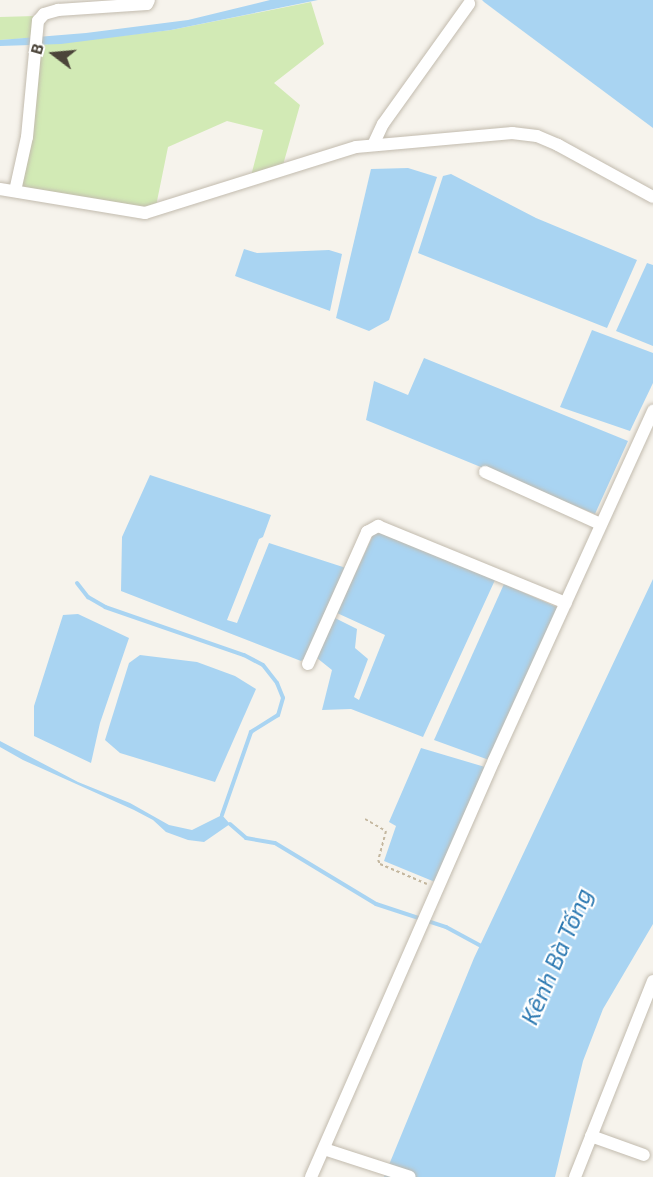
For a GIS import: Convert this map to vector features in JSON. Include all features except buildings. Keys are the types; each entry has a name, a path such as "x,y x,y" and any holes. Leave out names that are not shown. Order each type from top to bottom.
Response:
{"street":[{"path":"15,191 27,137 38,21 44,14 58,10 147,4 149,0"},
{"path":"374,143 383,124 469,4"},
{"path":"0,189 145,213 374,143 526,134 558,145 653,197"},
{"path":"311,1177 600,524 653,411"},
{"path":"485,472 600,524"},
{"path":"308,664 367,532 378,525 566,603"},
{"path":"575,1177 653,981"},
{"path":"591,1136 644,1155"},
{"path":"324,1149 410,1177"}],"path":[{"path":"365,819 386,831 378,860 380,864 438,889"}],"green space":[{"path":"311,2 324,44 274,83 300,105 283,165 251,176 263,130 227,121 168,147 156,206 145,208 19,188 40,45 171,30"},
{"path":"35,16 30,38 0,40 0,17"}],"water":[{"path":"270,0 318,0 171,30 61,44 0,46 0,40 86,33 188,20"},
{"path":"482,0 653,0 653,128 484,2"},
{"path":"408,168 437,177 389,320 369,331 336,318 371,169"},
{"path":"451,174 536,218 637,260 607,328 418,253 443,176"},
{"path":"244,249 257,253 329,250 342,254 330,311 235,276"},
{"path":"647,263 653,265 653,346 616,331"},
{"path":"592,330 653,353 653,383 630,431 560,407"},
{"path":"424,358 628,441 595,514 366,420 374,381 408,395"},
{"path":"150,475 271,515 227,620 237,623 269,543 346,568 305,658 301,661 121,591 122,537"},
{"path":"383,531 495,580 423,737 351,709 322,710 332,670 317,658 335,618 357,629 355,648 368,659 354,697 359,700 385,635 337,613 374,533"},
{"name":"Kênh Bà Tống","path":"653,579 653,924 603,1009 583,1061 555,1177 384,1177 474,958"},
{"path":"504,584 559,608 489,760 434,740"},
{"path":"78,614 129,638 100,723 91,763 34,736 34,706 63,615"},
{"path":"140,655 197,662 235,676 256,689 215,782 120,753 105,740 129,663"},
{"path":"0,741 78,782 130,803 169,825 192,830 222,815 230,824 204,842 188,840 166,832 153,820 134,810 23,760 0,747"},
{"path":"421,748 485,767 435,882 384,861 396,826 389,822"}],"waterway":[{"path":"77,583 88,597 105,607 244,655 263,665 277,683 283,698 278,715 251,732 222,815"},
{"path":"230,824 246,838 275,843 376,904 446,927 483,947"}]}
